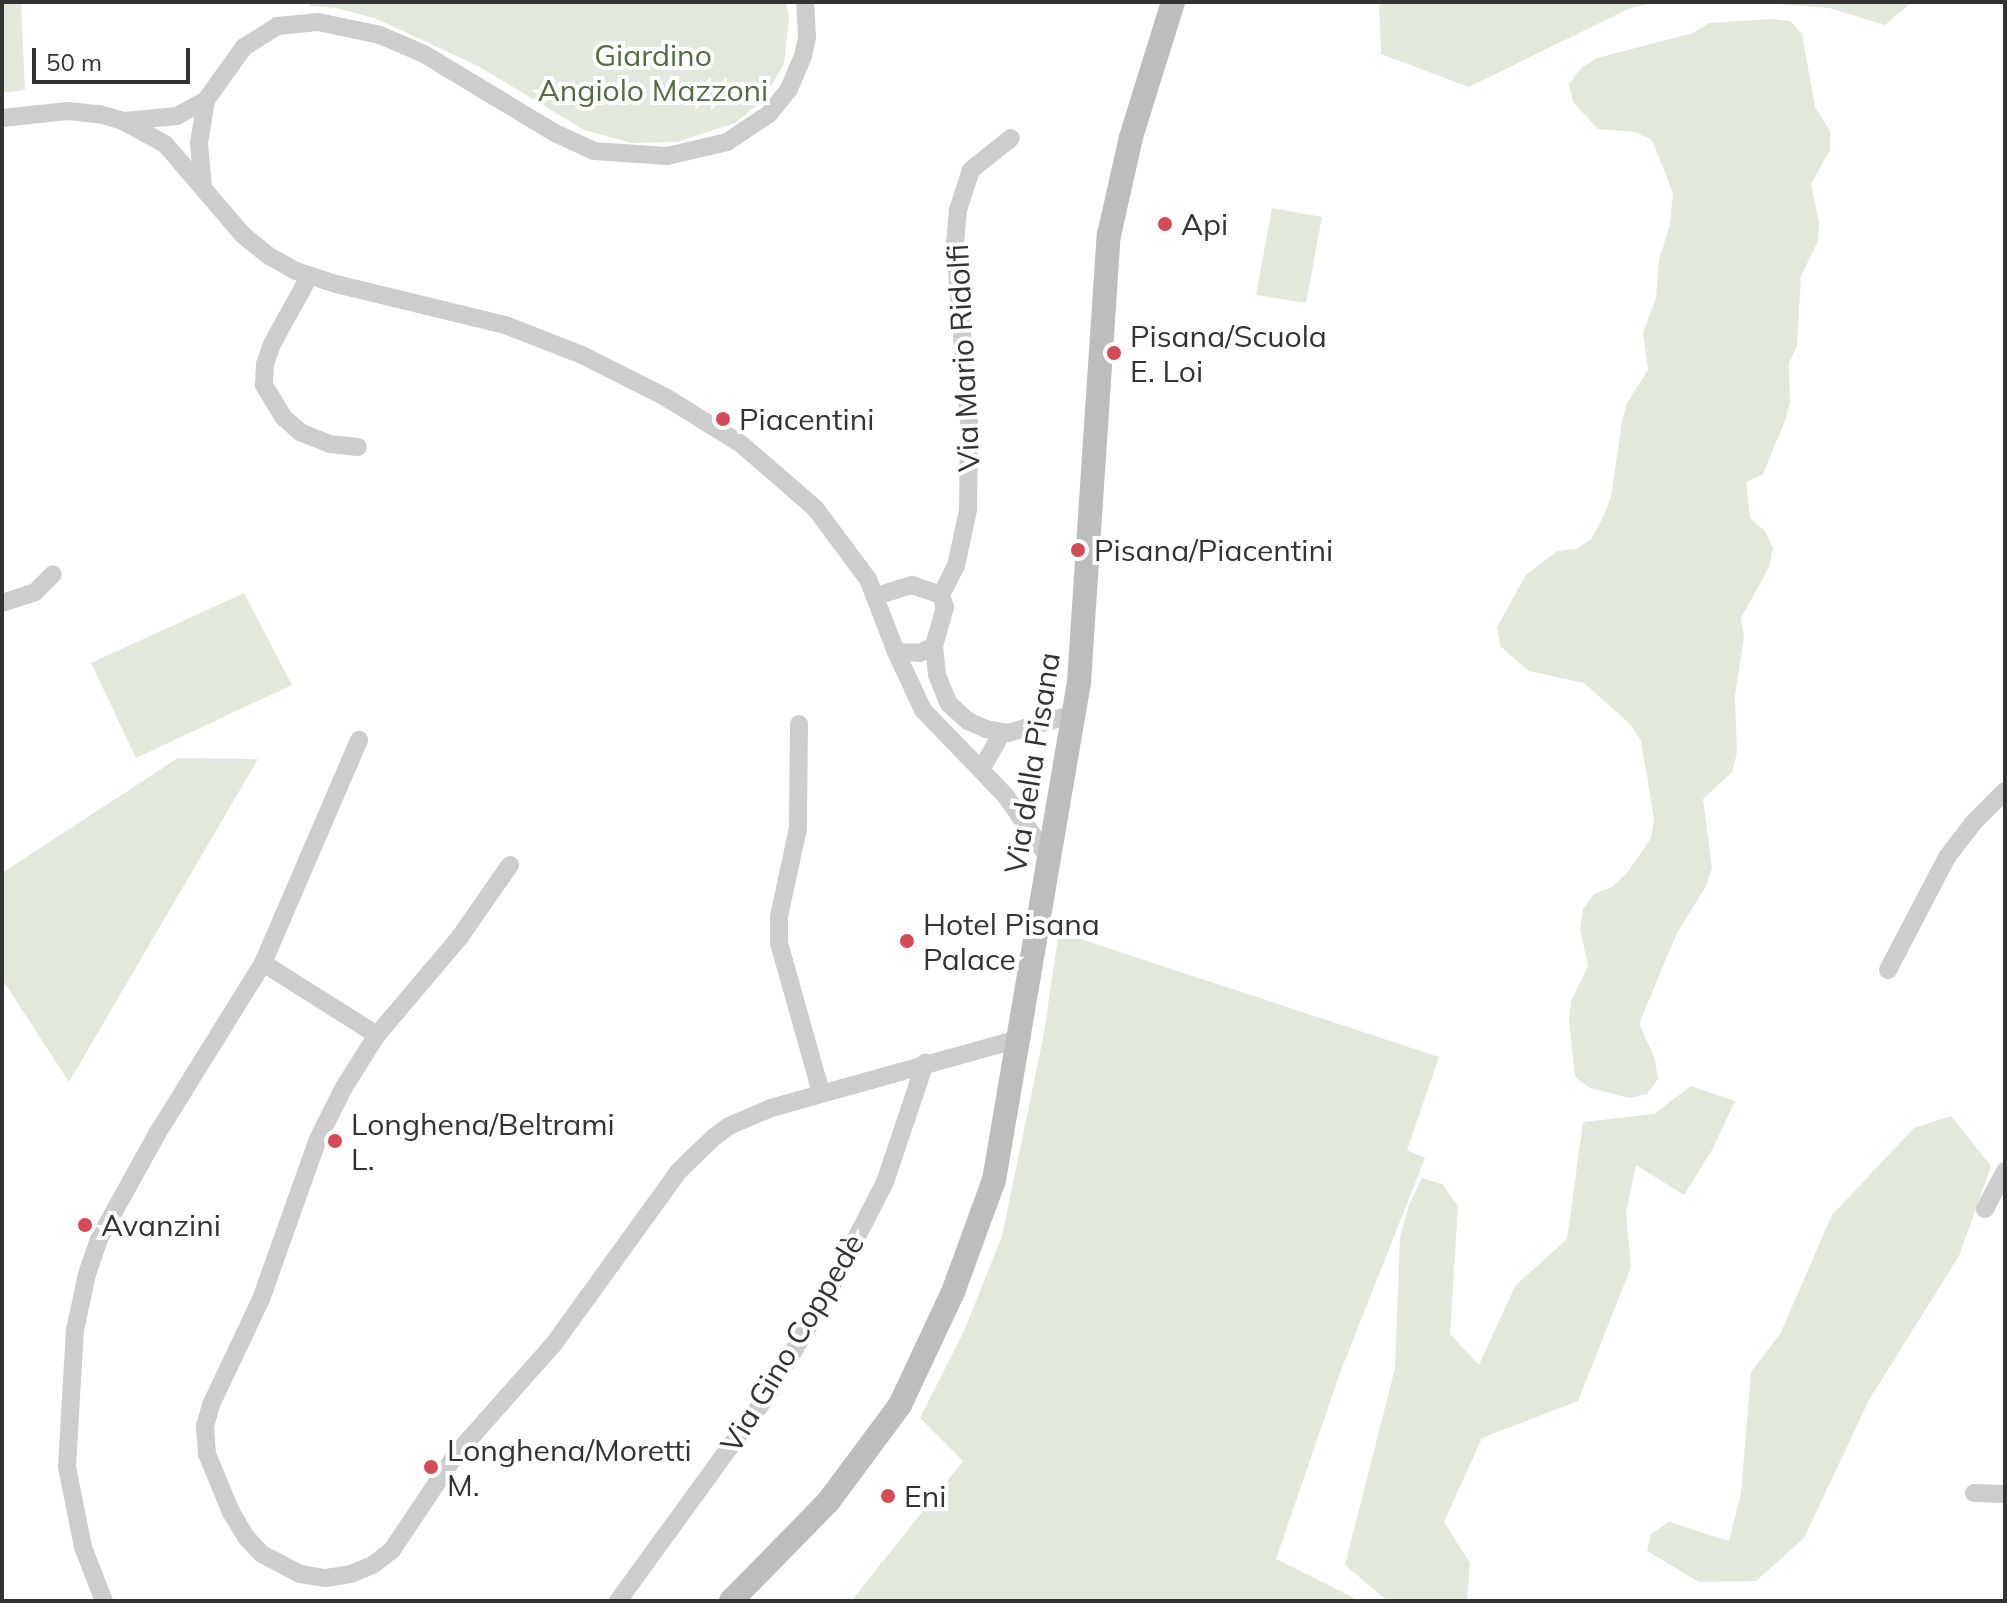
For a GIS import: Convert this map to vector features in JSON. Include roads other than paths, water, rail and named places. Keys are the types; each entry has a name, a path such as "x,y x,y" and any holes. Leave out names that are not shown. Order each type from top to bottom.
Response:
{"main road":[{"name":"Via della Pisana","path":"731,1601 854,1471 900,1405 924,1359 994,1180 1021,1038 1074,714 1087,586 1102,298 1109,235 1131,137 1173,2"}],"street":[{"path":"123,121 177,116 206,100 254,39 289,23 318,22 359,29 404,45 555,133 594,151 634,156 675,155 714,147 739,136 759,124 779,103 803,56 807,37 805,2"},
{"path":"203,187 199,143 206,100"},
{"path":"2,118 78,111 123,121 148,133 173,152 226,219 254,245 309,277 505,325 582,355 667,398 741,444 801,493 840,539 876,596 896,652 923,710 982,768 1050,860"},
{"name":"Via Mario Ridolfi","path":"941,595 956,566 968,510 969,423 955,244 958,210 971,170 1011,138"},
{"path":"309,277 272,344 265,364 264,385 283,417 300,432 330,444 358,447"},
{"path":"2,603 35,592 53,574"},
{"path":"876,596 912,585 941,595 945,612 934,646 937,675 949,704 976,726 1002,733 1029,729 1074,714"},
{"path":"896,652 920,653 934,646"},
{"path":"799,724 798,828 781,904 779,943 821,1092"},
{"path":"982,768 1002,733"},
{"path":"104,1601 83,1547 67,1467 75,1330 87,1274 99,1239 157,1134 263,963 359,740"},
{"path":"1888,970 1947,857 1974,822 2005,791"},
{"path":"510,865 459,938 377,1035 328,1116 261,1299 215,1394 205,1426 212,1471 246,1537 276,1564 313,1577 351,1574 374,1564 392,1550 452,1460 560,1337 679,1171 697,1151 729,1126 821,1092 1021,1038"},
{"path":"263,963 377,1035"},
{"name":"Via Gino Coppedè","path":"618,1601 767,1396 830,1289 885,1182 925,1063"},
{"path":"1985,1209 2005,1171"},
{"path":"1974,1493 2005,1494"}],"place":[{"name":"Api","path":"1165,224"},
{"name":"Pisana/Scuola E. Loi","path":"1114,353"},
{"name":"Piacentini","path":"723,419"},
{"name":"Pisana/Piacentini","path":"1078,550"},
{"name":"Hotel Pisana Palace","path":"907,941"},
{"name":"Longhena/Beltrami L.","path":"335,1141"},
{"name":"Avanzini","path":"85,1225"},
{"name":"Longhena/Moretti M.","path":"431,1467"},
{"name":"Eni","path":"888,1496"}],"park label":[{"name":"Giardino Angiolo Mazzoni","path":"653,72"}]}
